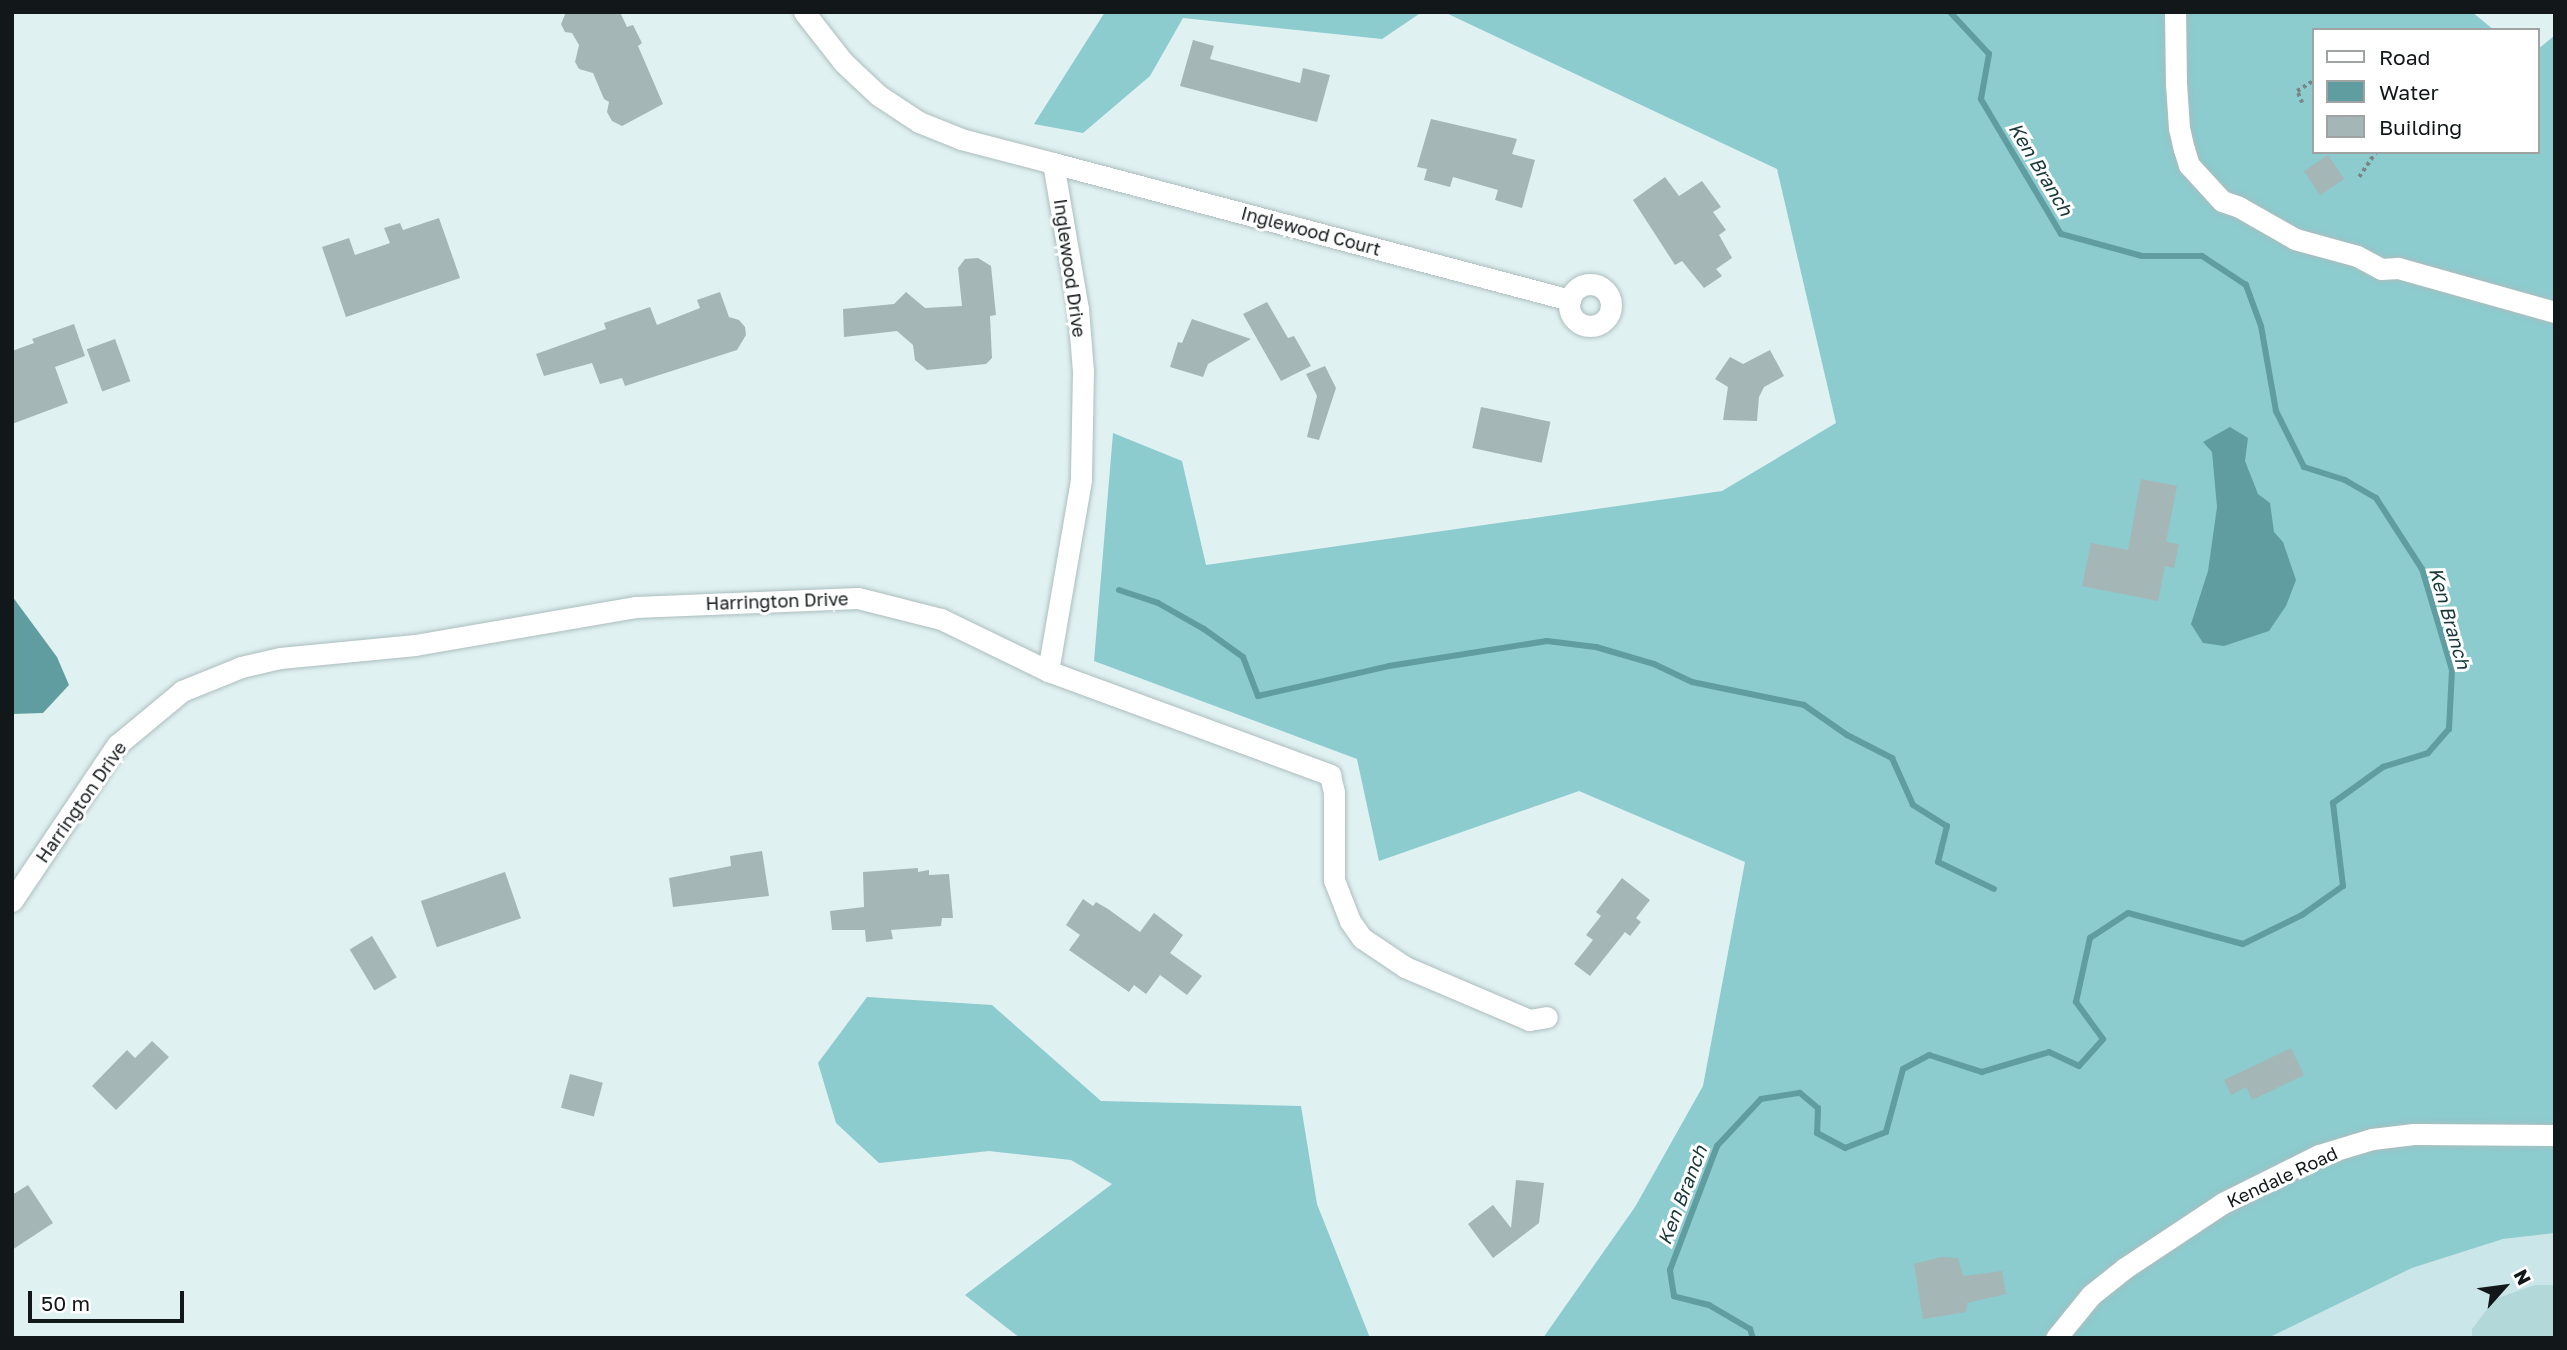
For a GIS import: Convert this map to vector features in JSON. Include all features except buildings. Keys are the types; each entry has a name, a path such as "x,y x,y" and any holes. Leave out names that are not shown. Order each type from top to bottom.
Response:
{"street":[{"path":"804,12 842,62 878,95 919,122 961,139 1053,163"},
{"path":"2175,12 2176,83 2179,128 2184,149 2189,165 2222,201 2239,207 2295,239 2357,256 2381,269 2398,268 2555,312"},
{"name":"Inglewood Court","path":"1053,163 1570,300"},
{"name":"Inglewood Drive","path":"1048,671 1081,480 1083,371 1078,309 1053,163"},
{"name":"Harrington Drive","path":"12,901 117,745 182,691 241,667 280,658 415,645 635,607 859,598 941,619 1048,671 1330,775 1334,792 1334,880 1350,921 1362,938 1405,967 1504,1010 1529,1020 1547,1017"},
{"name":"Kendale Road","path":"2056,1338 2091,1295 2125,1268 2224,1203 2319,1156 2372,1139 2414,1134 2555,1135"}],"path":[{"path":"2302,103 2297,91 2312,81"},
{"path":"2359,177 2375,154"}],"shaded area":[{"path":"1105,12 1422,12 1382,39 1183,18 1150,76 1083,133 1034,124"},
{"path":"1444,12 2472,12 2492,28 2312,28 2312,154 2539,154 2539,48 2555,35 2555,1233 2503,1239 2412,1268 2268,1338 1543,1338 1635,1207 1703,1086 1745,862 1579,791 1379,861 1357,759 1094,661 1113,433 1182,461 1206,565 1722,491 1836,423 1777,169"},
{"path":"867,997 992,1005 1101,1101 1301,1106 1317,1204 1370,1338 1020,1338 965,1295 1112,1184 1071,1160 989,1151 879,1163 836,1123 818,1063"},
{"path":"2555,1233 2555,1338 2268,1338 2412,1268 2503,1239"},
{"path":"2535,1285 2555,1285 2555,1338 2472,1338 2472,1329 2495,1299"}],"water":[{"path":"2230,427 2248,438 2245,461 2258,494 2270,503 2274,532 2283,542 2296,580 2286,606 2269,631 2224,646 2203,643 2191,624 2208,571 2217,507 2212,452 2203,442"},
{"path":"12,596 57,657 69,685 43,713 12,714"}],"waterway":[{"name":"Ken Branch","path":"1753,1338 1750,1329 1709,1305 1674,1296 1670,1270 1717,1146 1761,1099 1800,1093 1818,1108 1817,1133 1845,1148 1886,1132 1903,1069 1929,1055 1982,1072 2049,1052 2079,1066 2103,1039 2076,1002 2090,938 2128,913 2243,944 2302,915 2343,886 2333,803 2383,767 2428,753 2449,729 2452,670 2422,569 2376,498 2345,480 2304,467 2276,411 2261,326 2246,285 2202,256 2142,256 2061,234 1981,99 1989,54 1950,12"},
{"path":"1119,590 1158,603 1204,629 1243,657 1258,696 1389,666 1547,641 1596,647 1654,664 1692,682 1804,705 1847,735 1892,758 1913,805 1947,826 1938,862 1994,889"}]}
